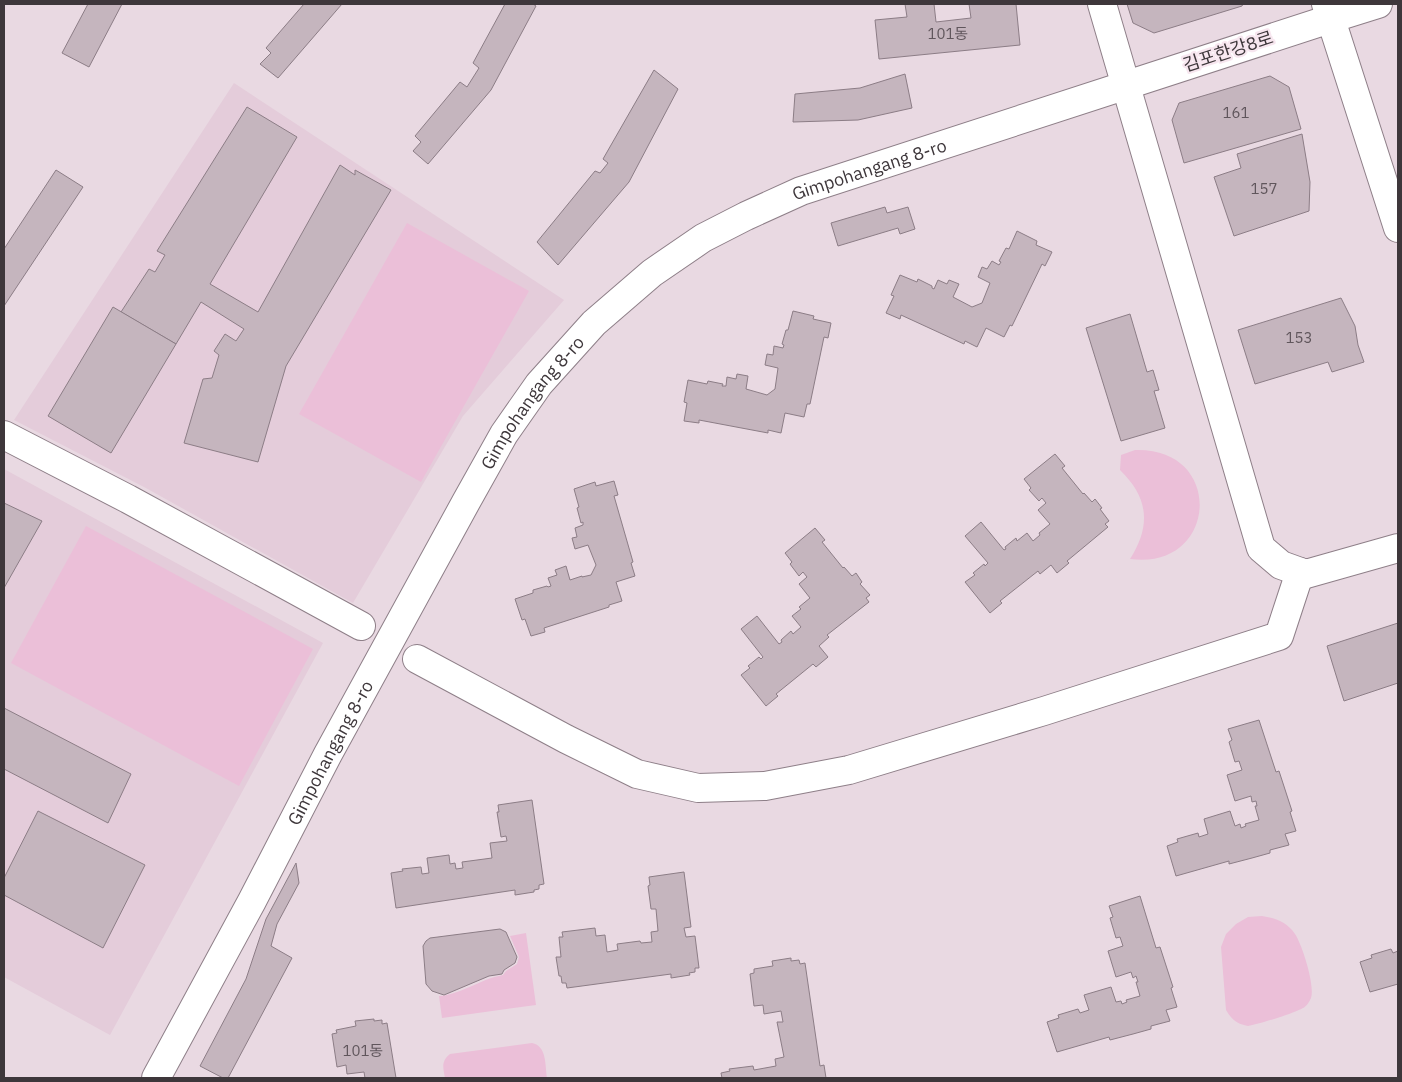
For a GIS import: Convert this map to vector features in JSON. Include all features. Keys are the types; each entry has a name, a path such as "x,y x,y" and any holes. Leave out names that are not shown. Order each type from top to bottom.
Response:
{"street":[{"path":"1102,4 1262,548 1281,565 1306,574 1398,548"},
{"name":"김포한강8로","path":"1126,84 1328,11 1378,4"},
{"path":"1328,11 1398,228"},
{"name":"Gimpohangang 8-ro","path":"156,1078 257,893 328,754 504,434 539,384 594,323 652,273 703,238 801,191 1126,84"},
{"path":"4,435 362,626"},
{"path":"417,658 566,739 637,774 698,788 765,786 849,770 1044,711 1279,636 1300,572"}],"shaded area":[{"path":"234,83 564,300 463,416 353,603 144,487 14,420"},
{"path":"407,223 529,291 421,482 299,414"},
{"path":"1135,450 1165,454 1185,467 1197,486 1200,508 1194,529 1181,547 1159,558 1130,559 1141,535 1144,513 1137,491 1120,470 1121,455"},
{"path":"4,469 323,643 110,1035 4,977"},
{"path":"86,526 313,649 239,786 11,663"},
{"path":"1262,916 1280,921 1295,934 1308,967 1312,995 1306,1006 1299,1010 1248,1026 1235,1021 1226,1010 1221,947 1226,934 1236,924 1248,917"},
{"path":"526,933 536,1005 442,1018 439,996 455,993 503,975 517,964 519,957 510,936"},
{"path":"532,1043 537,1045 543,1052 547,1078 445,1078 444,1062 450,1054"}],"building":[{"path":"88,4 122,4 89,67 62,53"},
{"path":"304,4 342,4 278,78 260,64 271,53 266,48"},
{"path":"505,4 533,4 536,6 491,90 428,164 413,151 421,142 415,136 460,82 467,87 479,68 473,63"},
{"path":"905,4 934,4 936,22 971,18 969,4 1016,4 1020,45 879,59 875,20 907,17"},
{"path":"1127,4 1243,4 1242,6 1154,33 1133,23"},
{"path":"654,70 678,89 629,182 558,265 537,242 595,171 600,173 608,163 603,159"},
{"path":"905,74 912,108 858,120 793,122 795,94 860,88"},
{"path":"1270,76 1289,87 1301,129 1184,163 1172,120 1179,103"},
{"path":"247,107 297,137 210,284 258,312 340,165 355,175 355,170 391,190 286,366 258,462 184,443 203,379 212,378 219,355 214,351 225,334 236,341 244,329 201,302 176,344 121,312 149,269 155,272 165,255 157,251"},
{"path":"1302,134 1310,182 1309,211 1234,236 1214,177 1241,168 1237,154"},
{"path":"56,170 83,187 4,306 4,249"},
{"path":"885,207 887,213 908,207 915,229 900,234 898,228 838,246 831,223"},
{"path":"1017,231 1037,241 1036,245 1052,252 1045,266 1042,264 1012,326 1010,325 1004,337 986,328 977,347 965,341 964,344 901,315 900,319 886,313 894,296 891,295 900,275 917,282 918,279 934,289 938,280 947,284 949,280 959,284 953,297 972,307 982,303 990,283 978,277 982,267 987,269 992,261 999,265 1001,262 999,261 1006,248 1009,249"},
{"path":"1341,298 1355,326 1358,345 1364,362 1332,372 1328,362 1255,384 1238,330"},
{"path":"113,307 176,344 111,453 48,416"},
{"path":"793,311 814,316 813,319 831,323 828,338 824,337 810,404 807,404 804,417 785,413 781,433 768,430 768,433 699,420 699,423 684,421 687,403 684,402 688,380 707,384 708,381 726,386 727,377 736,379 737,374 748,376 746,389 767,395 775,389 778,368 765,365 767,354 773,355 774,346 783,348 784,345 782,344"},
{"path":"1130,314 1147,372 1153,370 1159,390 1154,391 1165,428 1121,441 1086,328"},
{"path":"1055,454 1065,466 1062,468 1083,494 1092,502 1095,499 1102,508 1100,509 1109,521 1105,524 1108,527 1067,561 1069,563 1057,573 1051,565 1040,574 1038,571 1000,601 1002,603 990,613 965,582 975,575 973,573 988,563 965,536 981,522 1004,550 1016,538 1017,541 1027,533 1033,541 1040,535 1039,533 1050,524 1038,510 1046,503 1042,498 1039,501 1029,490 1031,488 1024,479"},
{"path":"614,481 618,495 614,496 633,562 631,563 635,576 616,582 622,601 544,628 545,632 531,636 525,619 522,620 515,599 533,593 533,590 551,586 548,578 557,575 555,570 566,566 570,580 591,575 596,565 588,545 575,549 572,538 577,537 575,528 583,525 577,508 579,507 574,489 595,482 596,486"},
{"path":"4,503 42,521 4,588"},
{"path":"815,528 825,540 822,542 843,568 852,576 856,573 862,582 860,584 870,595 866,598 869,602 827,635 829,637 819,646 828,657 816,667 813,664 776,694 778,696 766,706 741,675 759,657 761,659 763,657 741,629 757,616 779,644 791,631 793,634 801,627 792,616 810,598 799,584 807,577 803,572 799,576 785,553"},
{"path":"1398,623 1398,683 1344,701 1327,646"},
{"path":"4,708 131,774 108,823 4,769"},
{"path":"1259,720 1276,772 1279,771 1292,811 1290,812 1296,831 1285,834 1289,845 1270,850 1270,853 1252,858 1229,864 1229,861 1176,876 1167,846 1178,842 1177,839 1198,833 1199,837 1208,834 1204,819 1230,811 1235,826 1240,824 1241,828 1246,826 1245,824 1259,820 1255,806 1257,806 1256,801 1252,802 1251,796 1235,801 1227,775 1242,770 1239,761 1235,762 1229,742 1232,740 1228,729"},
{"path":"532,800 544,884 539,885 539,889 534,890 534,892 515,895 515,890 396,908 391,873 403,871 402,869 421,867 422,874 429,873 427,858 449,855 450,864 455,863 456,869 463,868 462,862 492,858 490,843 507,841 506,836 501,837 497,812 499,812 498,805"},
{"path":"38,811 145,865 103,948 4,895 4,878"},
{"path":"296,863 299,883 277,924 271,946 292,958 228,1078 223,1078 200,1066 246,979 266,919"},
{"path":"684,872 691,927 684,928 686,937 695,936 699,968 695,968 695,972 689,973 690,975 671,978 671,974 567,988 566,983 562,983 556,957 561,957 559,937 563,937 562,932 595,928 596,936 605,935 607,952 618,950 617,944 640,941 641,943 652,942 651,932 658,931 656,909 651,909 648,886 650,885 649,877"},
{"path":"1140,896 1156,948 1160,947 1173,987 1171,988 1177,1007 1166,1010 1170,1021 1151,1026 1151,1029 1133,1034 1110,1040 1109,1037 1057,1052 1047,1022 1059,1018 1058,1015 1078,1009 1080,1013 1089,1010 1084,995 1111,987 1116,1002 1121,1001 1122,1004 1127,1002 1126,1000 1140,996 1136,976 1133,978 1131,972 1116,977 1108,951 1123,946 1120,937 1116,938 1110,918 1113,917 1109,906"},
{"path":"500,929 506,932 517,957 515,963 504,970 502,974 489,976 444,995 432,991 426,984 423,946 430,938"},
{"path":"1391,949 1393,953 1398,951 1398,984 1370,992 1360,962 1372,958 1371,955"},
{"path":"791,958 791,961 799,960 800,964 805,963 820,1066 824,1065 826,1078 722,1078 721,1073 730,1071 729,1069 753,1066 754,1070 776,1066 775,1059 784,1057 777,1022 783,1022 781,1011 764,1014 763,1005 754,1006 750,974 754,973 754,969 773,966 772,961"},
{"path":"374,1019 374,1021 382,1020 382,1024 387,1023 396,1078 365,1078 364,1072 347,1074 346,1065 337,1067 332,1034 337,1033 336,1030 356,1026 355,1021"}]}
